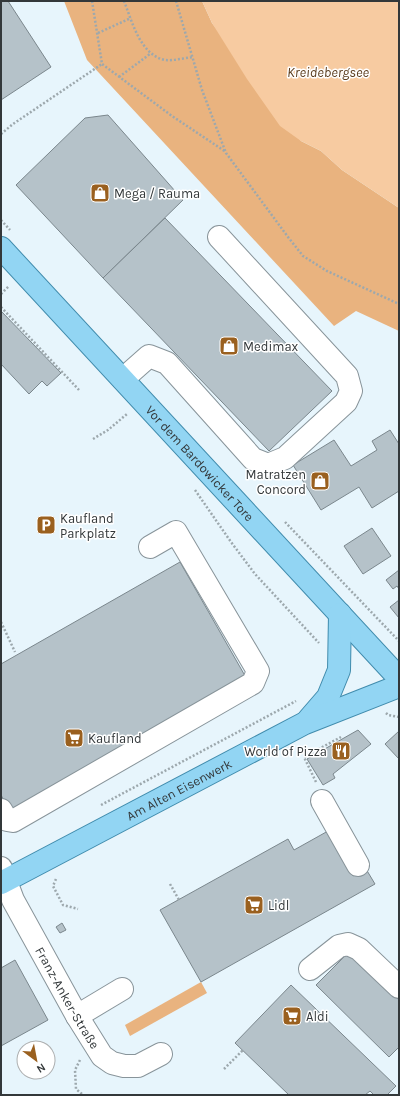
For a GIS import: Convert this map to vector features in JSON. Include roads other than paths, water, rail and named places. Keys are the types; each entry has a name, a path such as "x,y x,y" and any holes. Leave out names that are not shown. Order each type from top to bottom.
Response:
{"main road":[{"name":"Vor dem Bardowicker Tore","path":"1,248 124,379 399,678"},
{"path":"305,723 328,697 339,670 340,614"},
{"name":"Am Alten Eisenwerk","path":"3,878 305,723 399,686"}],"lane":[{"path":"124,379 149,356 167,363 253,460 268,465 285,458 346,402 351,391 347,376 219,237"},
{"path":"1,810 7,820 13,820 253,684 258,671 176,532 150,547"},
{"path":"322,801 358,865"},
{"name":"Franz-Anker-Straße","path":"3,878 13,900 77,1016 93,1044 102,1056 112,1063 124,1066 138,1066 161,1054"},
{"path":"310,969 340,946 348,944 359,949 399,987"},
{"path":"77,1016 122,989"}],"water":[{"name":"Kreidebergsee","path":"202,1 399,1 399,208 342,170 321,151 301,141 280,126 247,79 212,23"}],"place":[{"name":"Mega / Rauma","path":"100,193"},
{"name":"Medimax","path":"229,346"},
{"name":"Matratzen Concord","path":"320,481"},
{"name":"Kaufland Parkplatz","path":"46,525"},
{"name":"Kaufland","path":"74,738"},
{"name":"World of Pizza","path":"341,751"},
{"name":"Lidl","path":"254,905"},
{"name":"Aldi","path":"292,1016"}]}
